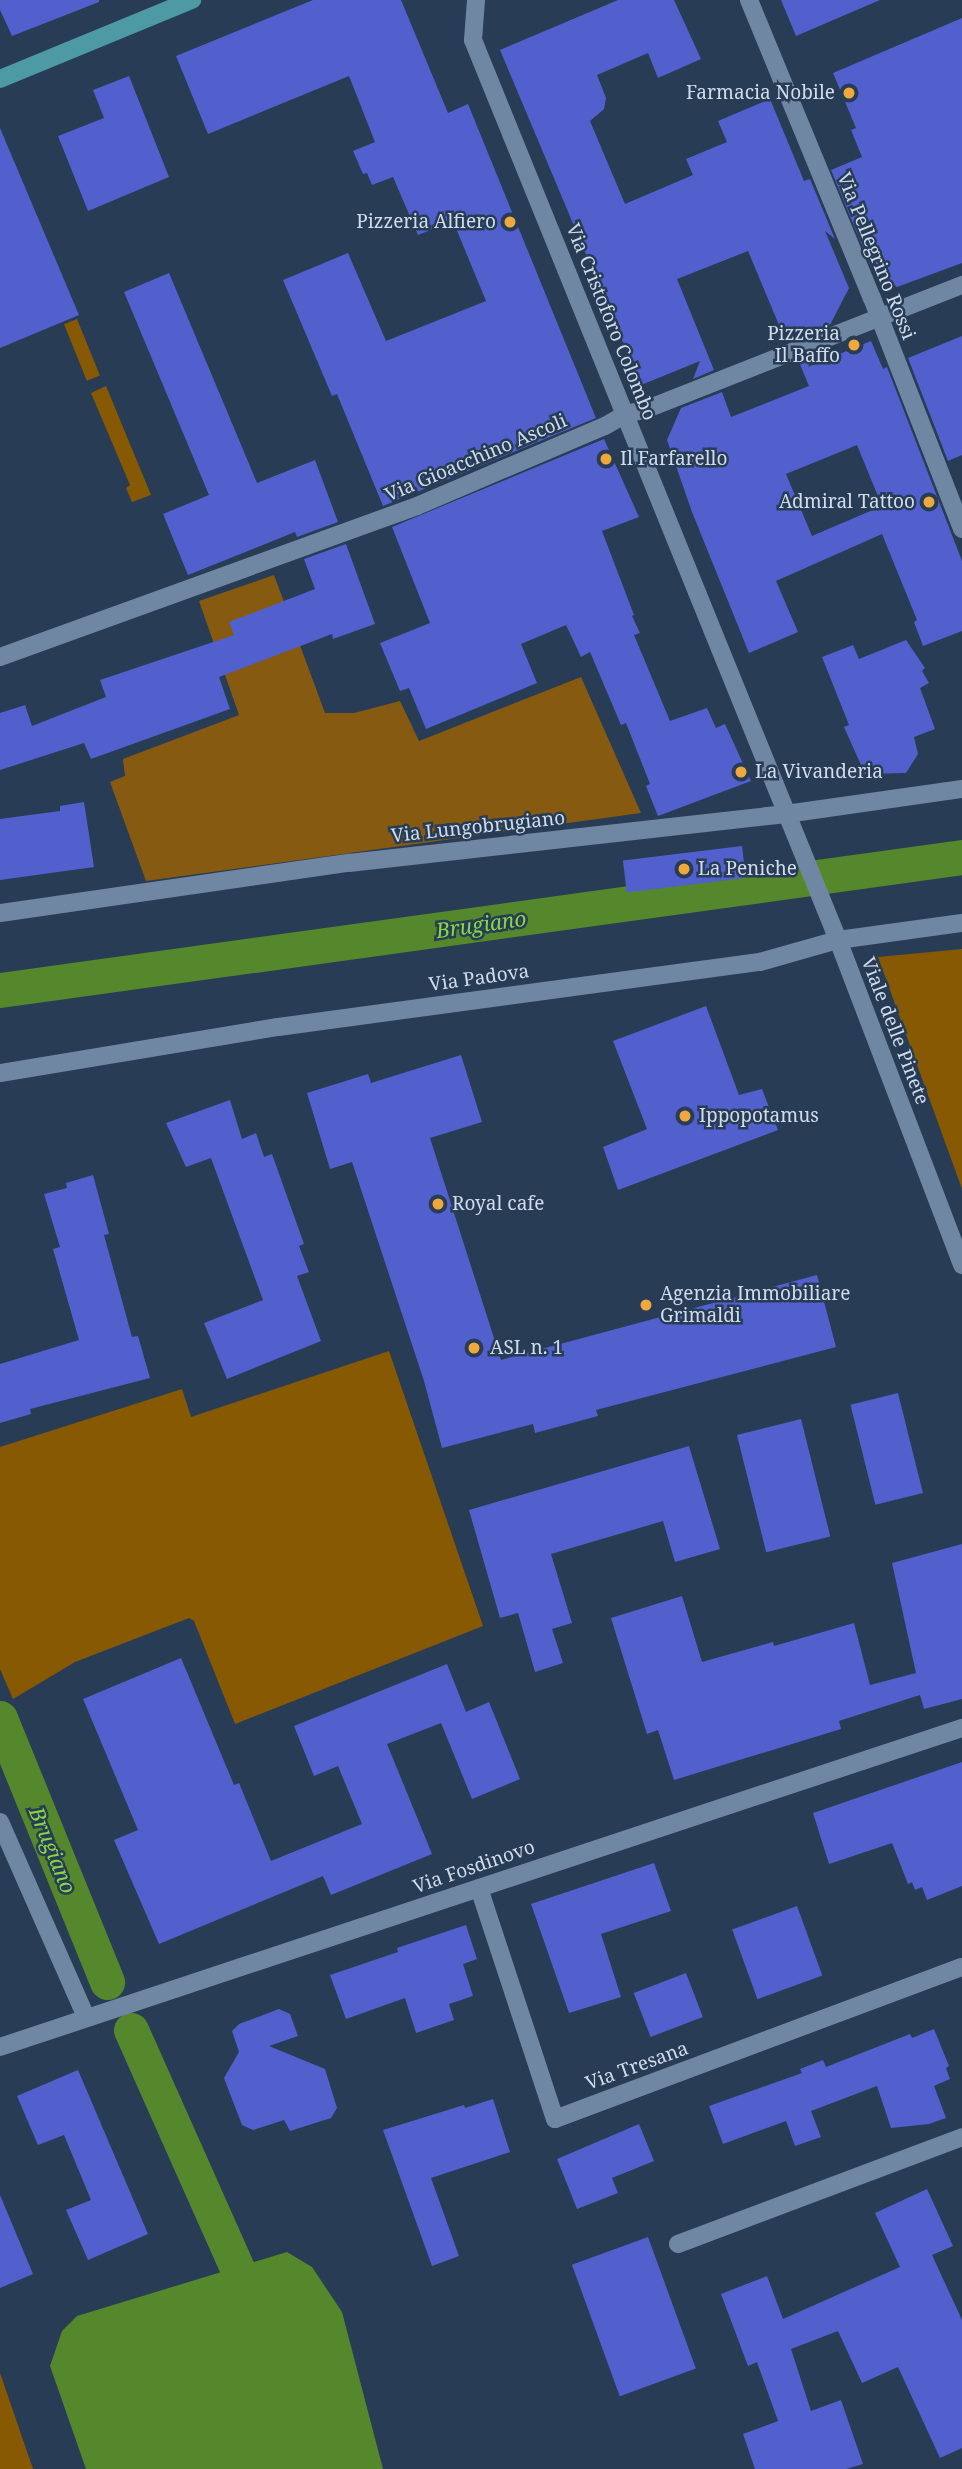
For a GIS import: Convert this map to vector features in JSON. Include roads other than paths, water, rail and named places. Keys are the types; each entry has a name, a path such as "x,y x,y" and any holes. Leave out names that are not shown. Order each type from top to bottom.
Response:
{"main road":[{"path":"0,79 192,0"}],"street":[{"name":"Via Cristoforo Colombo","path":"476,0 473,40 788,821"},
{"name":"Via Pellegrino Rossi","path":"749,0 962,529"},
{"name":"Via Gioacchino Ascoli","path":"0,657 417,506 605,426 626,414 647,409 962,285"},
{"name":"Via Lungobrugiano","path":"0,913 349,863 788,821 962,789"},
{"name":"Viale delle Pinete","path":"788,821 836,936 962,1265"},
{"name":"Via Padova","path":"0,1073 278,1027 760,962 836,936 962,923"},
{"name":"Via Fosdinovo","path":"0,2047 962,1728"},
{"path":"0,1822 86,2017"},
{"name":"Via Tresana","path":"479,1888 555,2119 962,1967"},
{"path":"678,2244 756,2212 962,2137"}],"waterway":[{"name":"Brugiano","path":"0,990 962,857"},
{"name":"Brugiano","path":"0,1718 107,1982"},
{"name":"Brugiano","path":"131,2030 237,2268"}],"place":[{"name":"Farmacia Nobile","path":"849,93"},
{"name":"Pizzeria Alfiero","path":"510,222"},
{"name":"Pizzeria Il Baffo","path":"854,345"},
{"name":"Il Farfarello","path":"606,459"},
{"name":"Admiral Tattoo","path":"929,502"},
{"name":"La Vivanderia","path":"741,772"},
{"name":"La Peniche","path":"684,869"},
{"name":"Ippopotamus","path":"685,1116"},
{"name":"Royal cafe","path":"438,1204"},
{"name":"Agenzia Immobiliare Grimaldi","path":"646,1305"},
{"name":"ASL n. 1","path":"474,1348"}]}
